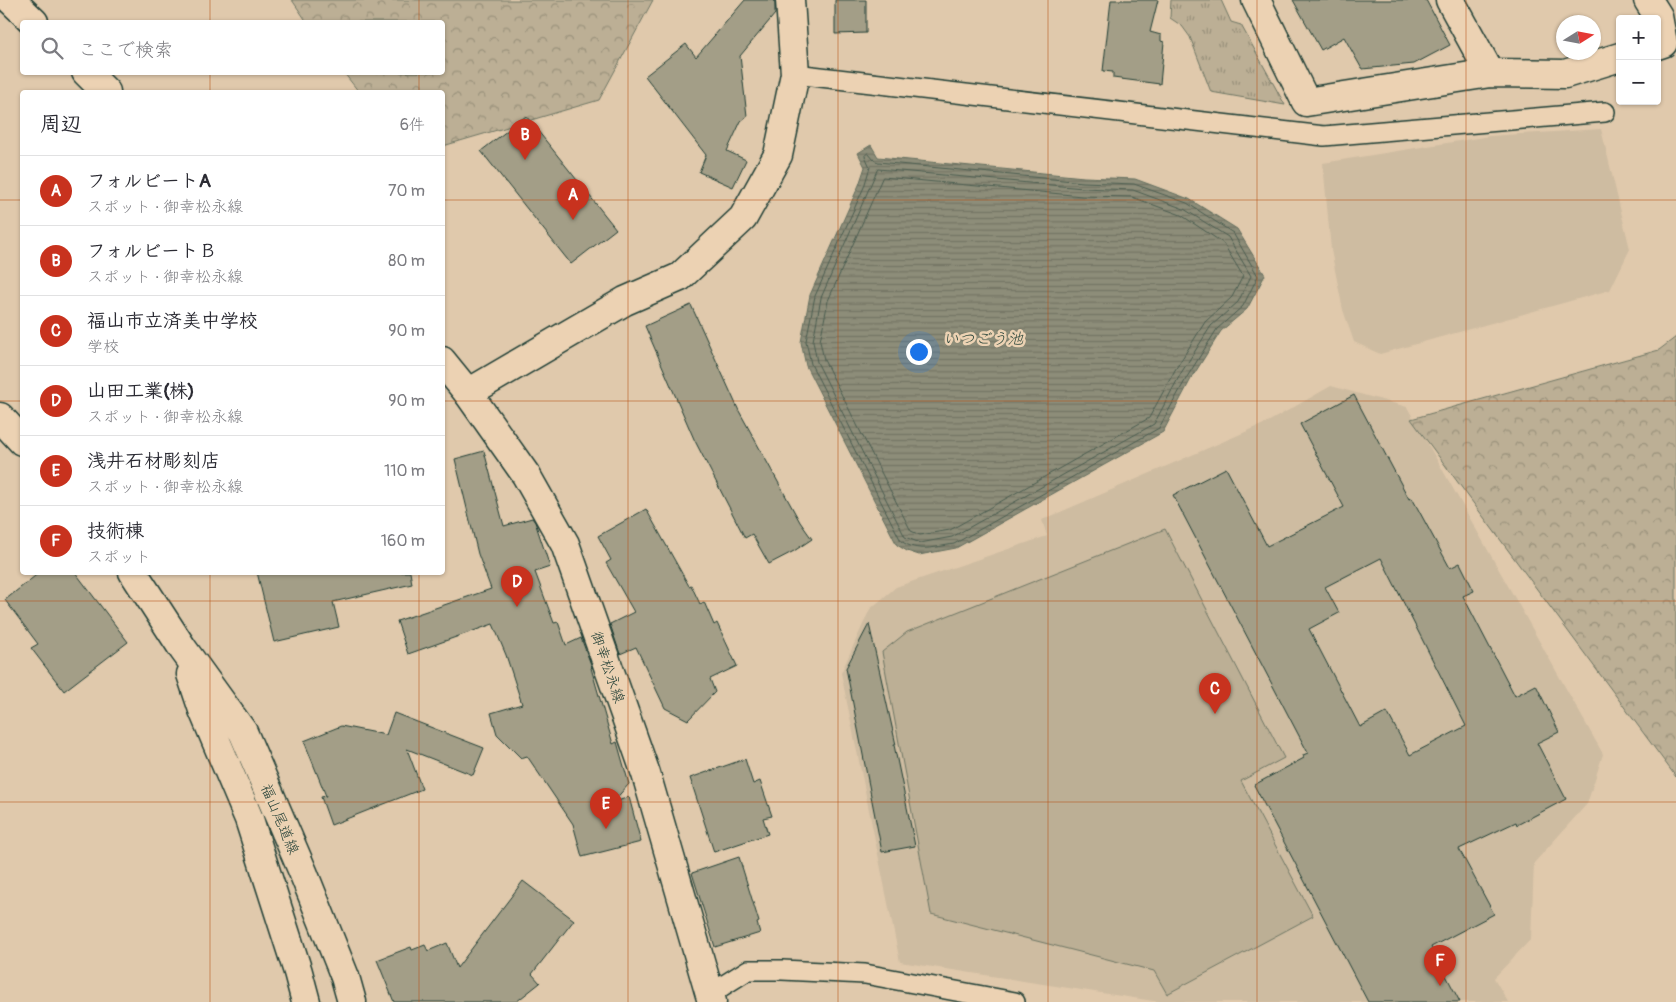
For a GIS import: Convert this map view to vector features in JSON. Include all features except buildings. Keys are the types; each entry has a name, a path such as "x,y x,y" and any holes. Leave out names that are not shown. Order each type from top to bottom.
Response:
{"main road":[{"path":"11,0 32,20"},
{"path":"468,393 625,301 680,277 743,218 778,155 795,74 790,0"},
{"path":"1256,0 1306,102 1490,73 1565,74 1616,57"},
{"path":"1450,0 1490,73"},
{"path":"1648,0 1657,15"},
{"path":"1661,32 1663,43 1661,44"},
{"path":"89,75 104,90"},
{"name":"御幸松永線","path":"445,365 468,393 526,475 565,544 646,774 705,999"},
{"path":"0,417 20,439"},
{"name":"福山尾道線","path":"135,575 183,649 243,732 303,872 345,977 352,1002"},
{"name":"福山尾道線","path":"183,649 203,710 248,819 306,1002"}],"lane":[{"path":"795,74 1324,136 1605,112"},
{"path":"705,999 748,970 782,970 864,974 1015,1002"}],"shaded area":[{"path":"1601,129 1630,249 1610,290 1380,354 1354,342 1343,310 1331,250 1323,163 1490,136"},
{"path":"1331,386 1407,407 1603,754 1587,804 1534,863 1531,939 1494,978 1508,1002 1160,1002 900,962 841,673 870,609 896,587 1047,536 1042,520 1266,423"}],"green space":[{"path":"292,0 653,0 599,100 445,145 445,90 357,90 346,75 445,75 445,20 306,20"},
{"path":"1171,0 1221,0 1231,22 1241,25 1285,105 1211,92 1190,37 1182,26 1170,18"},
{"path":"1676,337 1676,777 1411,419 1659,350"},
{"path":"1165,529 1284,758 1241,781 1313,916 1167,994 1154,971 931,914 882,652 907,632"}],"water":[{"name":"いつごう池","path":"871,145 878,157 1084,177 1135,179 1189,199 1237,229 1265,275 1247,309 1221,331 1191,379 1163,432 956,548 919,555 897,545 806,366 801,342 810,295 859,185 865,167 858,153"}],"place":[{"name":"フォルビートＢ","path":"525,160"},
{"name":"フォルビートA","path":"573,220"},
{"name":"山田工業(株)","path":"517,607"},
{"name":"福山市立済美中学校","path":"1215,714"},
{"name":"浅井石材彫刻店","path":"606,829"},
{"name":"技術棟","path":"1440,986"}]}
